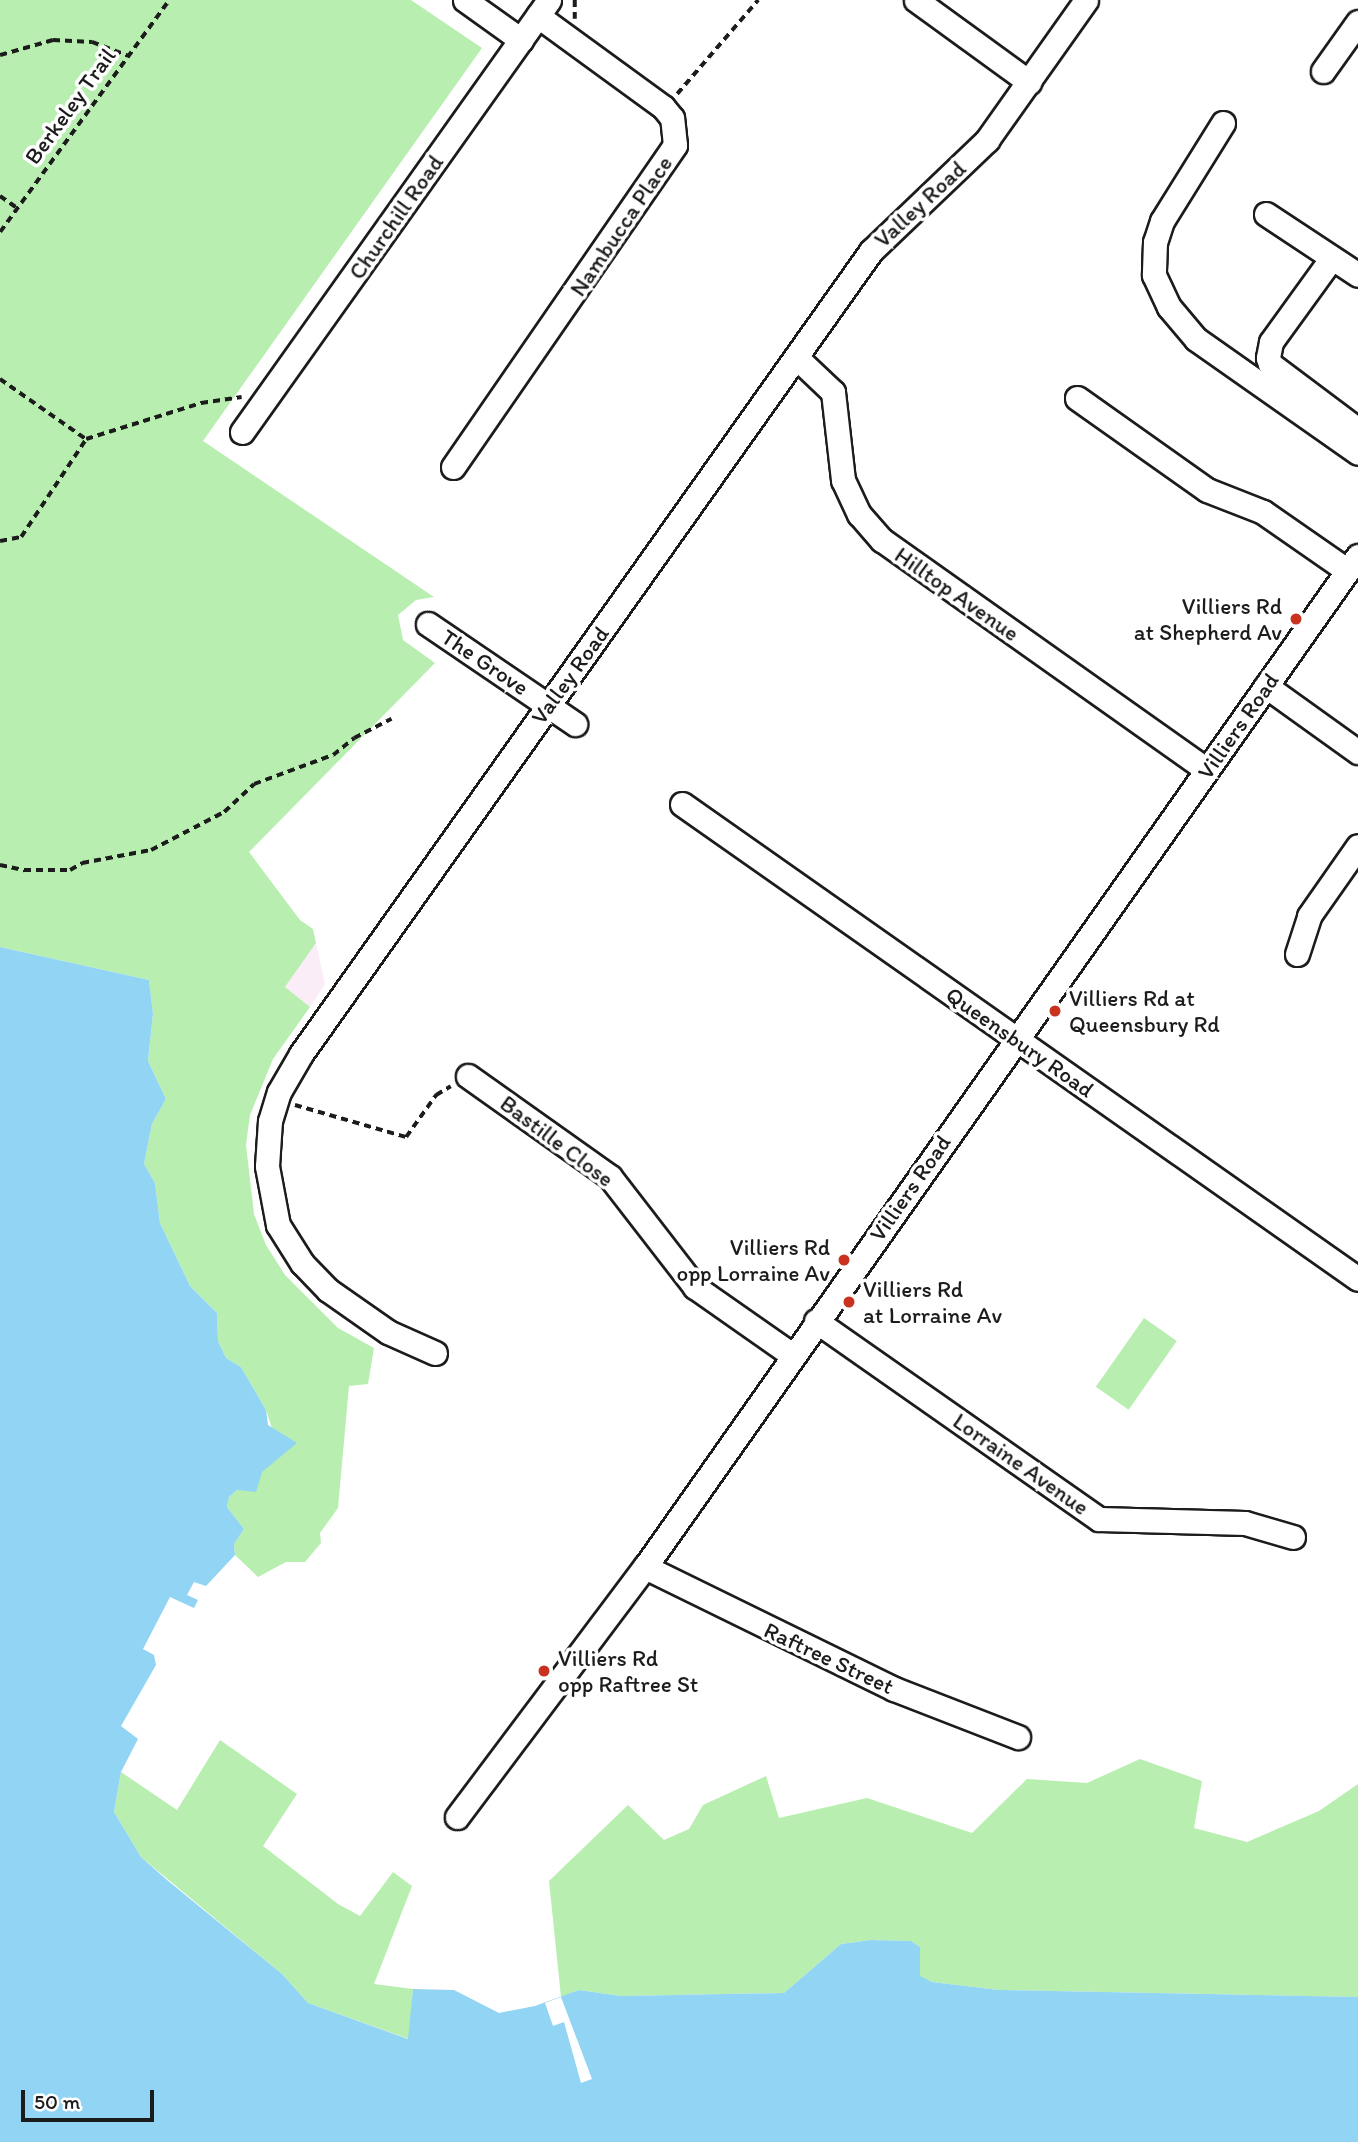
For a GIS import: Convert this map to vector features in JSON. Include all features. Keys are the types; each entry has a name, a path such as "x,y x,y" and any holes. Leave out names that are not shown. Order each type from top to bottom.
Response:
{"street":[{"path":"465,0 522,40"},
{"path":"916,0 1029,82"},
{"name":"Valley Road","path":"435,1353 388,1332 328,1290 302,1264 278,1225 268,1184 268,1140 289,1103 301,1054 883,236 987,139 1086,0"},
{"name":"Churchill Road","path":"242,432 543,8"},
{"name":"Nambucca Place","path":"453,467 676,145 672,118 663,107 543,8"},
{"path":"1323,71 1358,22"},
{"path":"1223,123 1162,221 1155,242 1154,275 1169,307 1196,339 1358,453"},
{"path":"1266,214 1358,275"},
{"path":"1331,259 1271,342 1268,358 1270,365 1358,430"},
{"name":"Hilltop Avenue","path":"796,357 833,392 843,480 859,514 882,540 1207,770"},
{"path":"1077,398 1207,490 1263,512 1353,563"},
{"name":"Villiers Road","path":"457,1816 645,1567 1353,563"},
{"name":"The Grove","path":"428,624 575,724"},
{"path":"1266,686 1358,752"},
{"name":"Queensbury Road","path":"682,804 1358,1279"},
{"path":"1297,954 1309,916 1358,846"},
{"name":"Bastille Close","path":"468,1076 610,1177 689,1281 792,1355"},
{"name":"Lorraine Avenue","path":"816,1321 1099,1518 1245,1523 1293,1537"},
{"name":"Raftree Street","path":"645,1567 894,1689 1017,1737"}],"path":[{"name":"Berkeley Trail","path":"0,232 169,0"},
{"path":"677,94 758,0"},
{"path":"0,55 53,40 92,42 128,56"},
{"path":"0,197 18,208"},
{"path":"0,379 86,439"},
{"path":"0,541 21,537 86,439 236,395 261,404"},
{"path":"0,865 24,870 70,870 82,863 151,850 223,812 254,784 333,755 354,738 391,719"},
{"path":"289,1103 406,1138 436,1095 468,1076"}],"shaded area":[{"path":"316,943 325,984 310,1007 285,987"}],"green space":[{"path":"0,0 411,0 482,48 203,441 434,597 416,600 398,615 403,640 435,663 249,852 300,920 313,929 316,943 285,987 310,1007 273,1059 250,1115 246,1145 254,1214 266,1245 285,1275 338,1328 374,1348 368,1384 349,1386 338,1508 320,1533 321,1543 305,1562 286,1562 258,1577 235,1555 234,1544 244,1529 227,1507 229,1497 280,1453 266,1410 241,1367 226,1358 218,1341 217,1313 190,1286 160,1223 155,1183 144,1164 152,1124 166,1099 148,1061 153,1014 149,980 0,947"},
{"path":"1144,1318 1177,1341 1129,1410 1096,1387"},
{"path":"220,1740 297,1794 263,1846 338,1904 360,1916 393,1872 412,1886 374,1984 413,1989 409,2039 308,2003 282,1974 141,1857 114,1812 121,1772 177,1810"},
{"path":"1140,1759 1202,1781 1194,1828 1247,1842 1319,1811 1358,1784 1358,1997 999,1990 932,1982 920,1977 920,1947 911,1941 871,1940 841,1944 784,1993 621,1996 579,1990 561,1997 549,1881 628,1805 664,1840 689,1829 703,1805 766,1776 779,1818 867,1798 972,1833 1027,1779 1087,1783"}],"water":[{"path":"0,947 149,980 153,1014 148,1061 166,1099 152,1124 144,1164 155,1183 160,1223 190,1286 217,1313 218,1341 226,1358 241,1367 266,1410 268,1425 297,1443 262,1472 256,1492 237,1490 229,1497 227,1507 244,1529 234,1544 235,1555 206,1586 194,1582 187,1595 198,1600 194,1608 170,1597 143,1649 154,1655 156,1665 121,1726 138,1739 121,1772 114,1812 141,1857 167,1880 282,1974 308,2003 408,2039 413,1989 454,1990 499,2013 535,2006 579,1990 621,1996 784,1993 841,1944 871,1940 911,1941 920,1947 920,1976 932,1982 999,1990 1358,1997 1358,2142 0,2142"}],"pier":[{"path":"561,1997 592,2079 581,2083 564,2022 553,2026 545,2003"}],"place":[{"name":"Villiers Rd at Shepherd Av","path":"1296,619"},
{"name":"Villiers Rd at Queensbury Rd","path":"1055,1011"},
{"name":"Villiers Rd opp Lorraine Av","path":"844,1260"},
{"name":"Villiers Rd at Lorraine Av","path":"849,1302"},
{"name":"Villiers Rd opp Raftree St","path":"544,1671"}]}
